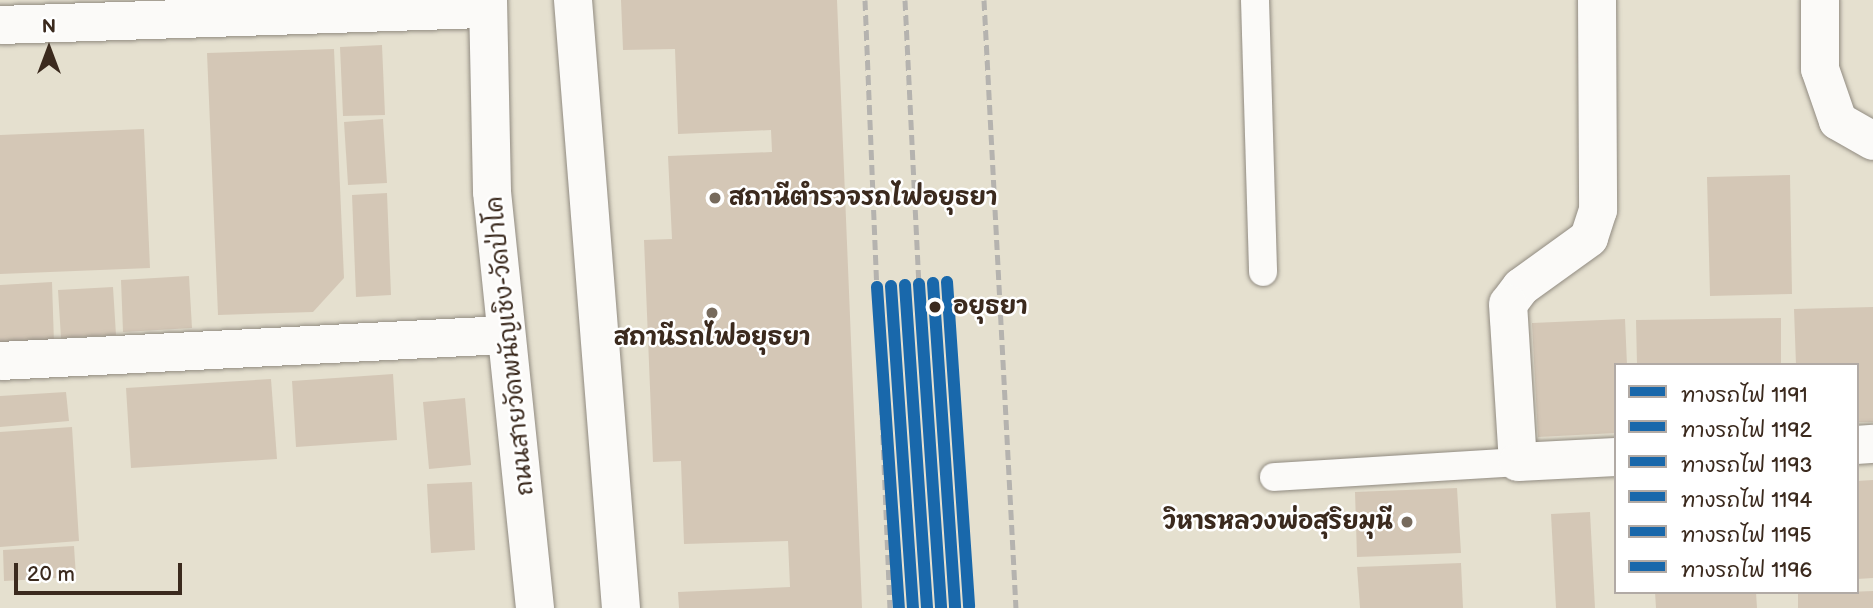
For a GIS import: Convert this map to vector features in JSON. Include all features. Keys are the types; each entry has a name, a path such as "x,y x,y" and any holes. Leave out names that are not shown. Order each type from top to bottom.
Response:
{"street":[{"path":"573,0 621,608"},
{"path":"1597,0 1598,210 1589,238 1521,287 1508,304 1518,462 1614,457"},
{"path":"1820,0 1820,69 1838,121 1873,141"},
{"path":"0,25 488,5"},
{"name":"ถนนสายวัดพนัญเชิง-วัดป่าโค","path":"488,5 504,335 528,507 535,608"},
{"path":"0,361 504,335"}],"lane":[{"path":"1255,0 1263,272"},
{"path":"1274,477 1518,462"}],"building":[{"path":"621,0 837,0 862,608 679,608 678,592 790,587 788,541 684,544 681,461 653,462 644,240 672,239 668,156 772,152 771,130 678,134 675,49 623,50"},
{"path":"382,45 385,115 343,116 340,47"},
{"path":"334,49 344,278 313,312 218,315 207,53"},
{"path":"383,119 387,183 348,185 344,122"},
{"path":"144,129 150,268 0,274 0,135"},
{"path":"1790,175 1792,294 1710,296 1707,177"},
{"path":"387,193 391,295 356,297 352,195"},
{"path":"189,276 192,328 123,332 121,280"},
{"path":"52,282 54,343 0,346 0,285"},
{"path":"113,287 116,335 61,338 58,290"},
{"path":"1873,307 1873,422 1859,422 1859,363 1796,363 1794,309"},
{"path":"1781,318 1781,363 1637,363 1636,320"},
{"path":"1625,319 1627,363 1614,363 1614,433 1538,437 1532,323"},
{"path":"393,374 397,440 296,447 292,381"},
{"path":"271,379 277,459 131,468 126,388"},
{"path":"66,392 69,421 0,427 0,396"},
{"path":"465,398 471,465 429,469 423,402"},
{"path":"72,427 79,541 0,547 0,432"},
{"path":"1873,480 1873,578 1859,579 1859,481"},
{"path":"472,482 475,550 431,553 427,484"},
{"name":"วิหารหลวงพ่อสุริยมุนี","path":"1457,488 1461,553 1357,557 1355,492"},
{"path":"1590,512 1595,608 1556,608 1551,514"},
{"path":"74,546 76,577 4,581 3,550"},
{"path":"1461,563 1463,608 1360,608 1357,567"},
{"path":"1873,591 1873,608 1798,608 1798,594 1859,594 1859,592"},
{"path":"1655,594 1756,594 1757,608 1656,608"}],"railway":[{"path":"865,0 890,608"},
{"path":"905,0 919,284"},
{"path":"984,0 1016,608"}],"rail line":[{"name":"1195","path":"947,282 969,606"},
{"name":"1193","path":"933,283 955,607"},
{"name":"1191","path":"919,284 941,608"},
{"name":"1192","path":"905,285 927,608"},
{"name":"1194","path":"891,286 913,608"},
{"name":"1196","path":"877,287 899,608"}],"place":[{"name":"สถานีตำรวจรถไฟอยุธยา","path":"715,198"},
{"name":"อยุธยา","path":"935,307"},
{"name":"สถานีรถไฟอยุธยา","path":"712,313"},
{"name":"วิหารหลวงพ่อสุริยมุนี","path":"1407,522"}]}
